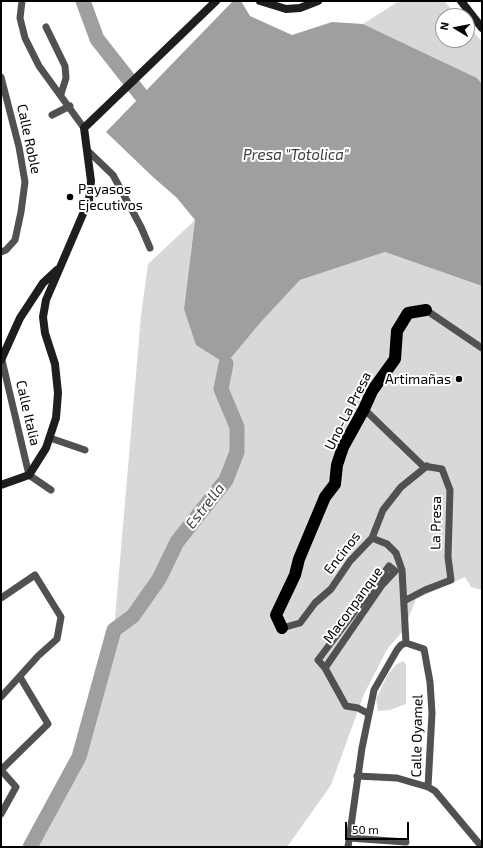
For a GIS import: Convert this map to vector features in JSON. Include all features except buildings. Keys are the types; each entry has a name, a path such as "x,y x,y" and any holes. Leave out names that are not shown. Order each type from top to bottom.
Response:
{"highway":[{"name":"Uno-La Presa","path":"282,628 276,615 295,575 299,559 324,497 335,484 337,465 343,447 372,391 395,359 397,331 408,313 426,310"}],"street":[{"path":"1,485 29,475 50,438 56,418 58,393 55,364 45,333 43,317 46,300 89,200 91,181 84,128 70,106 39,66 25,38 20,18 22,1"},
{"path":"84,128 216,1"},
{"path":"260,1 286,9 300,8 318,1"},
{"path":"461,1 482,28"},
{"path":"46,27 65,66 66,78 61,94"},
{"name":"Calle Roble","path":"1,79 19,147 25,182 15,240 3,251"},
{"path":"52,115 70,106"},
{"path":"88,151 113,175 141,227 150,248"},
{"path":"1,358 20,318 43,283 60,267"},
{"path":"426,310 482,348"},
{"name":"Calle Italia","path":"1,358 29,475"},
{"name":"La Presa","path":"364,409 399,445 423,466 442,469 450,490 448,557 451,580 425,590 404,602"},
{"path":"50,438 85,450"},
{"name":"Encinos","path":"282,628 300,623 315,603 331,589 350,561 372,538 383,510 401,486 427,466"},
{"path":"29,475 51,490"},
{"path":"348,847 357,776 374,690 397,650 401,645 406,644 402,570 396,553 387,544 372,538"},
{"name":"Maconpanque","path":"389,566 394,571 382,585 324,668 318,660 389,566"},
{"path":"1,598 35,576 61,617 57,639 1,697"},
{"name":"Calle Oyamel","path":"406,644 424,649 430,682 432,713 428,787 435,791 482,847"},
{"path":"324,668 346,706 358,708 369,714"},
{"path":"1,814 16,787 1,770 48,724 20,677"},
{"path":"357,776 397,778 428,787"},
{"path":"349,838 406,842"}],"shaded area":[{"path":"399,1 444,1 451,8 435,8 435,48 475,48 475,34 482,41 482,84 477,78 363,24"},
{"path":"195,220 184,309 226,364 260,323 300,280 385,252 482,286 482,590 471,587 465,577 416,599 404,630 388,648 364,694 331,785 287,847 30,847 79,757 114,630 141,316 148,264"},
{"path":"403,661 406,664 406,704 390,710 378,711 376,699 388,674 397,664"}],"water":[{"name":"Presa \"Totolica\"","path":"233,1 241,1 250,16 292,35 332,22 363,24 477,78 482,84 482,286 385,252 300,280 260,323 226,364 196,345 184,309 195,220 177,198 106,132"}],"waterway":[{"path":"83,1 97,39 141,95"},
{"name":"Estrella","path":"30,847 79,757 114,630 133,616 159,579 177,542 226,480 237,452 237,427 221,389 226,364"}],"place":[{"name":"Payasos Ejecutivos","path":"70,197"},
{"name":"Artimañas","path":"459,379"}]}
